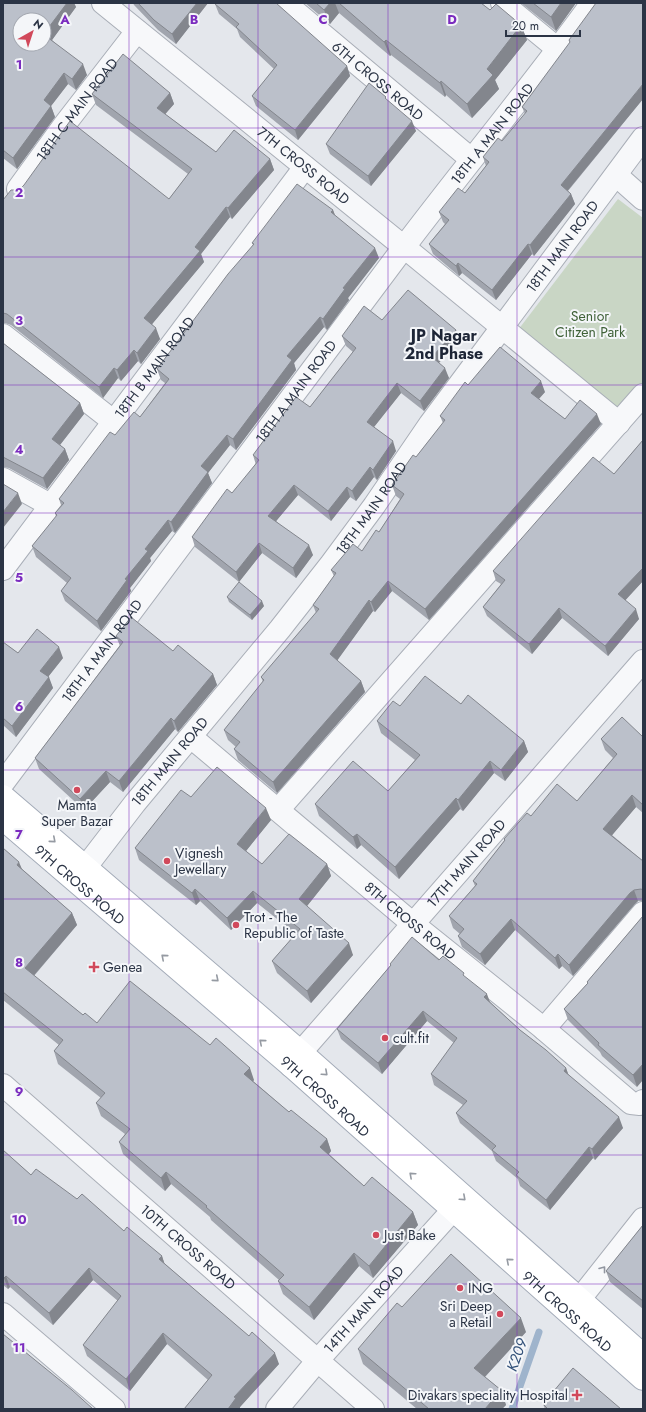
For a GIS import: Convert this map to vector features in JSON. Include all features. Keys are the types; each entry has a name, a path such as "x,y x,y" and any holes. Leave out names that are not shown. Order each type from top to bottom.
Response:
{"main road":[{"name":"9TH CROSS ROAD","path":"3,796 296,1059 452,1211 643,1379"},
{"name":"9TH CROSS ROAD","path":"3,819 296,1059 643,1355"}],"street":[{"name":"7TH CROSS ROAD","path":"103,3 618,423"},
{"name":"6TH CROSS ROAD","path":"285,3 471,159"},
{"path":"502,3 558,50"},
{"name":"18TH A MAIN ROAD","path":"3,783 404,247 471,159 558,50 592,3"},
{"name":"18TH C MAIN ROAD","path":"18,189 65,124 137,31"},
{"name":"18TH MAIN ROAD","path":"85,868 134,803 280,630 374,506 430,424 503,328 643,138"},
{"name":"18TH B MAIN ROAD","path":"3,569 305,167"},
{"path":"616,175 643,199"},
{"path":"3,335 113,421"},
{"path":"278,810 643,395"},
{"path":"3,479 50,505"},
{"name":"17TH MAIN ROAD","path":"296,1059 412,923 643,661"},
{"name":"8TH CROSS ROAD","path":"190,737 412,923 637,1102"},
{"path":"544,1029 643,912"},
{"name":"10TH CROSS ROAD","path":"3,1085 373,1409"},
{"name":"14TH MAIN ROAD","path":"277,1409 318,1360 452,1211"},
{"path":"579,1300 643,1219"},
{"path":"3,1314 114,1409"}],"green space":[{"name":"Senior Citizen Park","path":"618,199 643,218 643,407 631,423 515,334"}],"building":[{"path":"3,3 67,3 52,23 52,12 12,12 12,52 52,52 52,41 83,64 72,79 64,73 44,100 51,106 13,158 3,150"},
{"path":"138,3 197,3 172,34 154,20"},
{"path":"276,3 347,66 295,130 252,96 277,65 236,27 239,24 215,4"},
{"path":"316,3 330,3 324,10"},
{"path":"339,3 481,3 490,10 496,4 521,25 487,69 493,75 467,104 441,81 440,83 386,40 384,42"},
{"path":"533,3 561,3 551,17"},
{"path":"596,3 643,3 643,84 561,185 571,194 530,245 528,244 492,290 458,263 456,266 429,244 449,220 439,212 458,188 465,193 489,162 483,157 498,138 502,141 527,111 522,107 570,42 569,40"},
{"path":"123,54 170,93 157,108 216,152 234,130 270,159 228,208 226,207 195,247 200,251 144,318 156,328 137,353 134,350 117,370 114,368 99,387 7,314 3,313 3,200 11,190 19,190 24,185 70,121 169,199 192,169 92,94"},
{"path":"369,83 412,121 368,176 326,144"},
{"path":"297,184 333,210 331,212 375,248 343,288 345,289 323,319 320,317 287,356 292,360 233,439 227,435 201,466 208,472 171,522 168,520 145,549 148,551 125,579 127,580 97,621 61,591 71,578 32,546 57,515 55,513 64,503 59,499 110,432 115,435 134,412 140,417 169,379 157,369 228,274 254,244 252,243"},
{"path":"408,290 456,330 432,357 445,368 420,401 397,383 367,422 393,441 373,470 370,467 352,491 347,487 328,511 294,485 268,516 309,545 293,568 259,543 236,572 192,537 227,489 232,493 259,460 253,455 296,397 310,407 356,348 342,336 364,306 382,320"},
{"path":"3,343 80,403 52,439 65,449 43,478 3,457"},
{"path":"500,347 541,381 531,393 565,419 580,400 597,414 425,609 388,581 371,602 369,600 330,654 361,681 273,782 234,749 240,742 224,730 264,680 261,677 319,609 313,605 336,573 331,570 353,544 362,551 376,530 379,532 404,494 392,485 413,455 416,457 445,420 440,416 465,382 468,385"},
{"path":"643,440 643,568 618,594 636,609 605,646 559,608 529,644 483,607 505,580 493,571 593,457 614,474"},
{"path":"3,484 18,493 3,512"},
{"path":"239,582 262,601 250,615 227,597"},
{"path":"131,617 173,651 178,645 213,674 174,721 171,718 119,781 106,771 80,799 35,758 123,642 116,636"},
{"path":"37,629 59,647 40,671 49,677 12,726 3,718 3,642 18,653"},
{"path":"425,676 461,704 468,695 524,741 501,770 490,761 458,800 456,798 395,867 357,834 353,837 315,804 353,761 388,791 420,755 377,721 393,701 400,706"},
{"path":"622,717 643,737 643,805 632,795 603,829 643,861 643,890 634,890 630,893 569,965 558,954 555,958 511,919 480,954 458,936 464,929 449,916 477,884 473,881 505,840 504,839 527,813 531,816 557,784 577,801 617,754 601,739"},
{"path":"217,767 266,808 237,844 262,864 289,834 327,864 299,899 349,943 307,991 272,961 300,929 253,891 227,918 195,889 192,893 135,848 181,790 191,797"},
{"path":"3,848 19,862 17,865 72,913 25,968 83,1015 85,1013 97,1023 130,981 210,1045 216,1038 250,1068 244,1074 289,1112 291,1110 327,1139 320,1147 364,1186 372,1177 413,1212 369,1266 354,1253 309,1307 278,1281 284,1275 206,1207 207,1206 166,1172 161,1178 119,1142 130,1129 96,1103 105,1093 54,1051 63,1040 3,992"},
{"path":"643,916 643,1064 633,1075 598,1045 599,1043 564,1009 588,983 587,982"},
{"path":"412,937 439,960 443,956 464,973 463,975 487,994 484,997 520,1030 566,1068 564,1071 619,1117 592,1149 589,1147 546,1200 516,1175 519,1172 492,1150 496,1146 456,1113 467,1101 431,1074 457,1038 423,1011 378,1063 337,1029 391,965 390,964"},
{"path":"3,1150 31,1175 36,1169 77,1199 82,1194 124,1231 127,1227 162,1256 159,1259 249,1336 252,1332 275,1353 234,1397 236,1398 228,1409 184,1409 212,1375 163,1333 126,1379 83,1345 121,1296 89,1268 49,1313 6,1276 3,1278"},
{"path":"643,1225 643,1301 606,1271"},
{"path":"451,1254 521,1318 474,1368 501,1390 485,1409 429,1409 358,1349 397,1303 402,1307"},
{"path":"3,1334 72,1390 93,1409 3,1409"},
{"path":"573,1368 621,1409 548,1409 543,1404"}],"waterway":[{"name":"K209","path":"512,1409 539,1332"}],"place":[{"name":"Mamta Super Bazar","path":"77,790"},
{"name":"Vignesh Jewellary","path":"167,861"},
{"name":"Trot - The Republic of Taste","path":"236,925"},
{"name":"Genea","path":"94,967"},
{"name":"cult.fit","path":"385,1038"},
{"name":"Just Bake","path":"376,1235"},
{"name":"ING","path":"460,1288"},
{"name":"Sri Deep a Retail","path":"500,1314"},
{"name":"Divakars speciality Hospital","path":"577,1395"}],"district":[{"name":"JP Nagar 2nd Phase","path":"444,344"}]}
